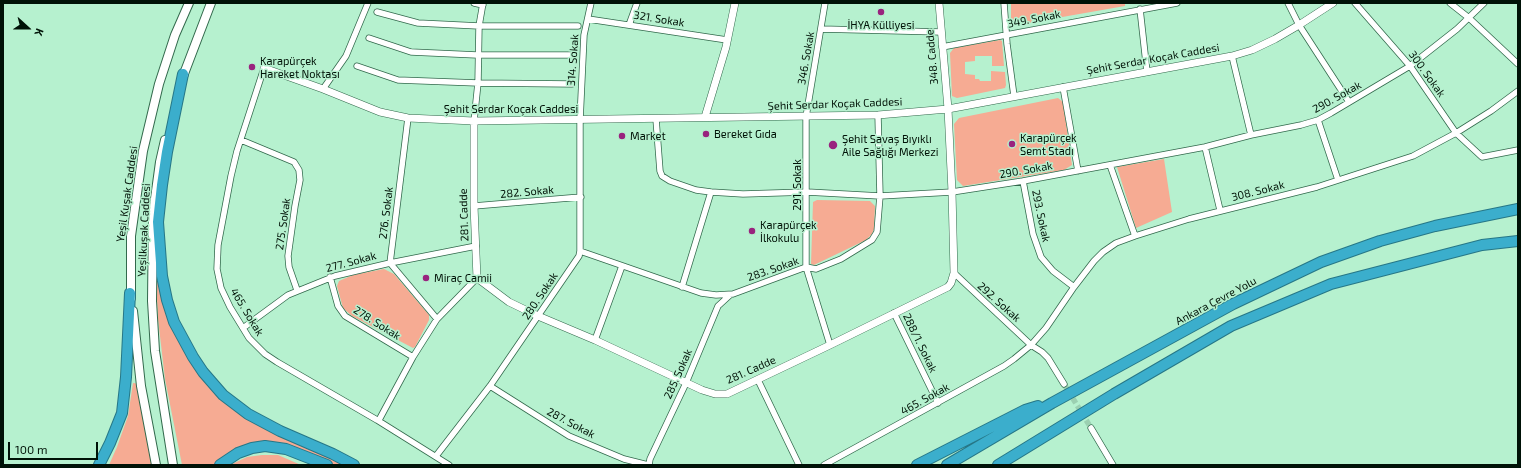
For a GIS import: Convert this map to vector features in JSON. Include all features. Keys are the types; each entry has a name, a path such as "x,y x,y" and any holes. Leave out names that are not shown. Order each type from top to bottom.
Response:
{"highway":[{"path":"184,74 165,165 158,222 162,276 174,322 203,372 223,395 248,414 280,432 333,454 354,465"},
{"name":"Ankara Çevre Yolu","path":"946,465 1052,403 1233,304 1321,262 1380,241 1428,228 1518,209"},
{"path":"998,465 1114,394 1231,326 1331,284 1482,245 1518,241"},
{"path":"99,465 122,414 126,377 130,293"},
{"path":"917,465 1025,410 1052,403"},
{"path":"220,465 238,453 252,448 265,446 286,449 327,465"}],"main road":[{"name":"Yeşil Kuşak Caddesi","path":"156,465 141,386 130,293 131,236 143,151 159,84 175,36 189,3"},
{"name":"Yeşilkuşak Caddesi","path":"173,465 169,446 153,327 153,213 160,162 170,115 211,3"}],"street":[{"path":"323,89 346,56 368,3"},
{"path":"474,3 483,4 479,26 478,83 474,121"},
{"name":"314. Sokak","path":"580,120 584,36 591,3"},
{"path":"629,25 637,3"},
{"path":"705,117 727,40 735,3"},
{"name":"346. Sokak","path":"806,117 825,3"},
{"name":"348. Cadde","path":"939,3 948,109"},
{"path":"1004,3 1006,34 1014,96"},
{"name":"349. Sokak","path":"942,47 1177,3"},
{"path":"1288,3 1299,25 1348,102"},
{"name":"Şehit Serdar Koçak Caddesi","path":"264,68 323,89 380,112 408,118 474,121 878,115 948,109 1232,56 1262,46 1299,25 1333,3"},
{"name":"300. Sokak","path":"1355,3 1410,66 1456,133 1482,157 1518,150"},
{"path":"1450,3 1469,18 1518,64"},
{"name":"290. Sokak","path":"656,119 660,171 662,176 670,181 696,190 743,194 807,192 880,196 952,192 1110,166 1205,147 1318,120 1410,66 1447,38 1484,3"},
{"path":"1140,9 1147,72"},
{"path":"377,12 418,23 479,26 578,26"},
{"name":"321. Sokak","path":"588,19 727,40"},
{"path":"821,29 941,32"},
{"path":"369,38 410,52 478,55 574,55"},
{"path":"1232,56 1251,135"},
{"path":"357,66 398,80 572,84"},
{"name":"465. Sokak","path":"264,68 231,176 218,245 217,269 221,288 242,328 256,345 277,362 379,420 449,465"},
{"path":"1063,87 1078,171"},
{"name":"308. Sokak","path":"1031,345 1046,328 1094,261 1103,252 1116,243 1134,236 1220,210 1338,180 1413,156 1491,112 1518,91"},
{"path":"948,109 954,273"},
{"name":"283. Sokak","path":"580,251 707,295 730,295 806,267 816,269 842,259 872,240 877,232 880,196 878,115"},
{"name":"291. Sokak","path":"806,117 806,267 830,345"},
{"name":"276. Sokak","path":"390,263 408,118"},
{"name":"280. Sokak","path":"436,456 490,386 575,262 580,251 580,120"},
{"path":"1318,120 1338,180"},
{"name":"281. Cadde","path":"474,121 474,206 477,278 503,298 538,316 595,340 707,392 721,394 735,391 758,380 948,287 953,279 954,273"},
{"name":"275. Sokak","path":"241,140 294,162 301,174 288,256 289,267 298,290"},
{"path":"1205,147 1220,210"},
{"path":"1110,166 1134,236"},
{"name":"293. Sokak","path":"1023,181 1033,234 1041,257 1053,272 1074,287"},
{"path":"682,287 711,192"},
{"name":"282. Sokak","path":"474,206 580,197"},
{"name":"277. Sokak","path":"242,328 277,302 298,290 344,273 476,246"},
{"path":"390,263 437,319"},
{"path":"595,340 622,266"},
{"name":"292. Sokak","path":"954,273 1031,345 1048,358 1064,384"},
{"name":"278. Sokak","path":"330,278 338,306 345,316 413,357"},
{"path":"379,420 413,357 437,319 477,278"},
{"path":"707,295 718,306"},
{"name":"285. Sokak","path":"649,465 650,459 686,383 718,306 730,295"},
{"name":"288/1. Sokak","path":"894,313 938,402"},
{"name":"465. Sokak","path":"824,465 1004,366 1031,345"},
{"path":"758,380 798,465"},
{"name":"287. Sokak","path":"490,386 569,436 624,459 649,465"},
{"path":"1091,428 1113,465"},
{"path":"619,465 624,459"}],"shaded area":[{"path":"1011,3 1125,3 1125,6 1011,26"},
{"path":"1000,40 1002,41 1004,66 992,66 992,56 975,56 975,61 965,62 965,74 975,75 975,79 979,79 980,81 991,81 991,71 1005,72 1005,88 957,98 952,96 950,53 954,48"},
{"name":"Karapürçek Semt Stadı","path":"1058,98 1063,102 1072,165 1064,170 963,186 957,180 954,124 959,118"},
{"path":"1164,159 1172,212 1136,228 1117,167"},
{"path":"817,200 870,201 875,206 874,229 872,234 866,240 814,265 811,264 813,202"},
{"path":"384,269 394,274 429,315 429,320 415,347 413,348 352,316 343,308 337,286 339,281 353,275"},
{"path":"156,280 161,280 174,330 226,402 350,465 334,465 316,457 265,443 216,465 182,465 165,379 158,319"},
{"path":"133,383 140,384 155,465 109,465 128,416"},
{"path":"278,455 301,465 230,465 247,457"}],"tunnel":[{"path":"1064,384 1091,428"}],"place":[{"name":"İHYA Külliyesi","path":"881,12"},
{"name":"Karapürçek Hareket Noktası","path":"252,67"},
{"name":"Bereket Gıda","path":"706,134"},
{"name":"Market","path":"622,136"},
{"name":"Karapürçek Semt Stadı","path":"1012,144"},
{"name":"Şehit Savaş Bıyıklı Aile Sağlığı Merkezi","path":"833,145"},
{"name":"Karapürçek İlkokulu","path":"752,231"},
{"name":"Miraç Camii","path":"426,278"}]}
